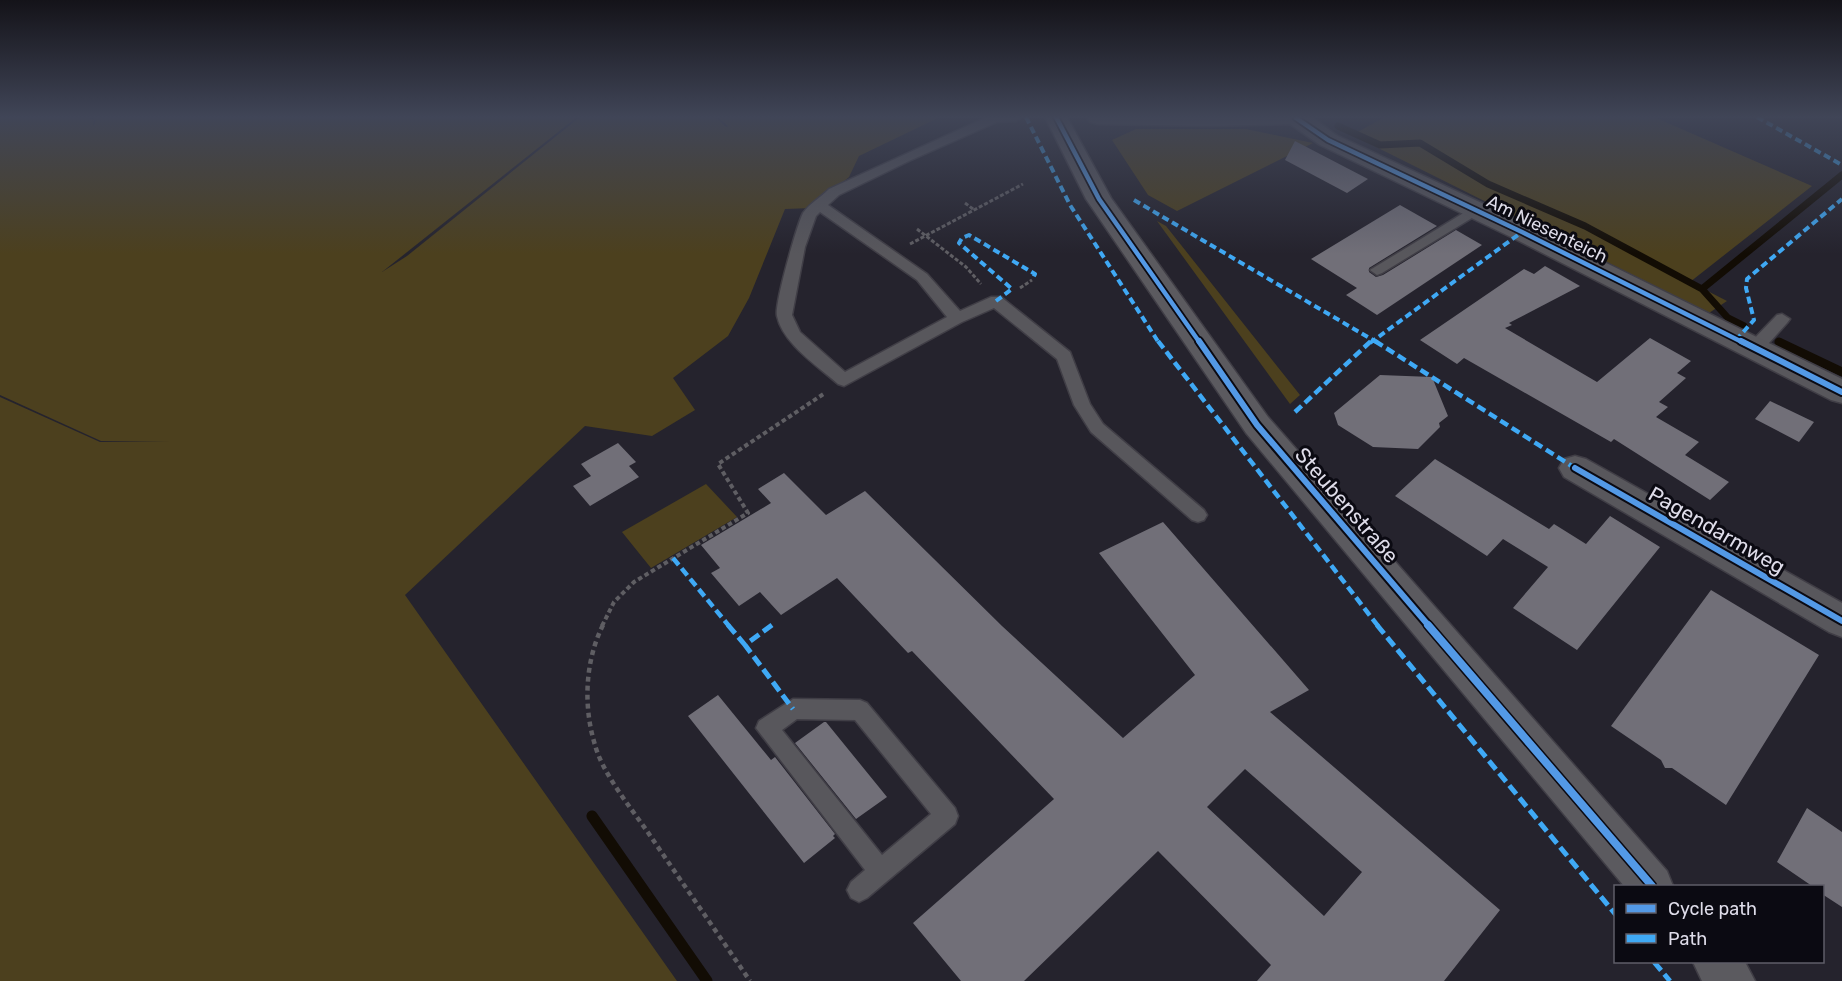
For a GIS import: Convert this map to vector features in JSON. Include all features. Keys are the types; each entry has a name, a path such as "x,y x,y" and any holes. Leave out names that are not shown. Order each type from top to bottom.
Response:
{"street":[{"name":"Steubenstraße","path":"1080,163 1099,199 1257,425 1651,885"},
{"name":"Am Niesenteich","path":"1376,163 1842,392"},
{"name":"Pagendarmweg","path":"1575,468 1842,621"},
{"path":"1717,963 1732,981"}],"lane":[{"path":"896,163 834,192 818,204 810,214 798,247 784,315 794,335 844,380 957,318 996,301 1064,356 1082,405 1097,428 1198,515"},
{"path":"818,204 922,277 957,318"},
{"path":"1377,270 1476,210"},
{"path":"1754,349 1782,319"},
{"path":"859,890 881,872 948,816 860,710 793,709 767,728 881,872"}],"path":[{"path":"925,236 1023,184"},
{"path":"965,203 973,209"},
{"path":"917,230 966,267 996,301"},
{"path":"1020,288 1032,280"},
{"path":"750,981 640,823 595,747 588,713 588,679 596,639 614,602 634,582 748,513 718,464 844,380"}],"shaded area":[{"path":"0,163 519,163 382,272 407,256 523,163 856,163 849,177 812,208 785,209 749,298 728,336 673,378 695,410 652,436 585,426 405,595 677,981 0,981 0,397 100,442 169,442 101,441 0,395"},
{"path":"1127,163 1273,163 1177,211 1148,195"},
{"path":"1408,163 1759,163 1812,186 1690,282 1727,301 1709,313"},
{"path":"1157,221 1166,226 1300,395 1290,404"},
{"path":"706,484 737,517 651,568 622,532"}],"building":[{"path":"1290,163 1337,163 1368,179 1347,193"},
{"path":"1400,205 1437,226 1369,268 1369,272 1376,277 1383,275 1456,230 1482,245 1377,315 1346,295 1357,288 1311,259"},
{"path":"1545,266 1580,286 1509,323 1512,325 1505,328 1597,382 1650,338 1691,361 1677,373 1686,378 1659,402 1668,407 1656,417 1699,442 1685,455 1729,482 1710,500 1614,439 1611,442 1464,358 1457,364 1420,340 1524,269 1534,274"},
{"path":"1380,375 1432,377 1448,416 1439,423 1440,427 1418,449 1373,447 1338,425 1334,413"},
{"path":"1770,401 1814,422 1799,442 1755,419"},
{"path":"618,443 636,462 629,466 639,477 590,506 573,486 591,476 581,464"},
{"path":"1435,459 1549,529 1554,524 1586,544 1610,516 1660,547 1577,650 1513,608 1548,567 1503,539 1487,556 1395,496"},
{"path":"784,473 826,515 865,491 1002,626 1123,738 1195,675 1099,553 1163,522 1309,690 1270,712 1500,910 1444,981 1257,981 1271,965 1158,851 1024,981 961,981 913,923 1054,799 912,651 908,653 837,578 781,615 760,592 739,606 711,573 720,568 701,545 771,503 758,489","holes":["1245,769 1362,872 1324,916 1207,807"]},
{"path":"1711,590 1819,655 1726,805 1672,768 1665,768 1661,760 1611,726"},
{"path":"718,695 771,760 775,757 835,834 833,836 835,838 804,863 688,716"},
{"path":"824,722 887,797 856,819 795,743"},
{"path":"1807,808 1842,832 1842,907 1824,895 1824,885 1811,885 1777,862"}],"waterway":[{"path":"1453,163 1488,184 1585,226 1702,289"},
{"path":"1702,289 1842,175"},
{"path":"1702,289 1728,318 1744,326"},
{"path":"1781,343 1779,342 1842,372"},
{"path":"592,816 707,981"}],"marked path":[{"path":"1049,163 1070,205 1161,346 1366,611 1614,913"},
{"path":"1838,163 1842,165"},
{"path":"1736,340 1754,320 1746,288 1747,279 1842,199"},
{"path":"1134,200 1373,340 1575,468"},
{"path":"1295,412 1373,340 1522,232"},
{"path":"996,301 1012,289 959,243 962,238 969,235 1035,274 1032,280"},
{"path":"673,558 745,645"},
{"path":"772,625 745,645 793,709"},
{"path":"1655,963 1670,981"}],"cycle path":[{"path":"1080,163 1099,199 1257,425 1651,885"},
{"path":"1376,163 1522,232 1842,392"},
{"path":"1575,468 1842,621"}]}
